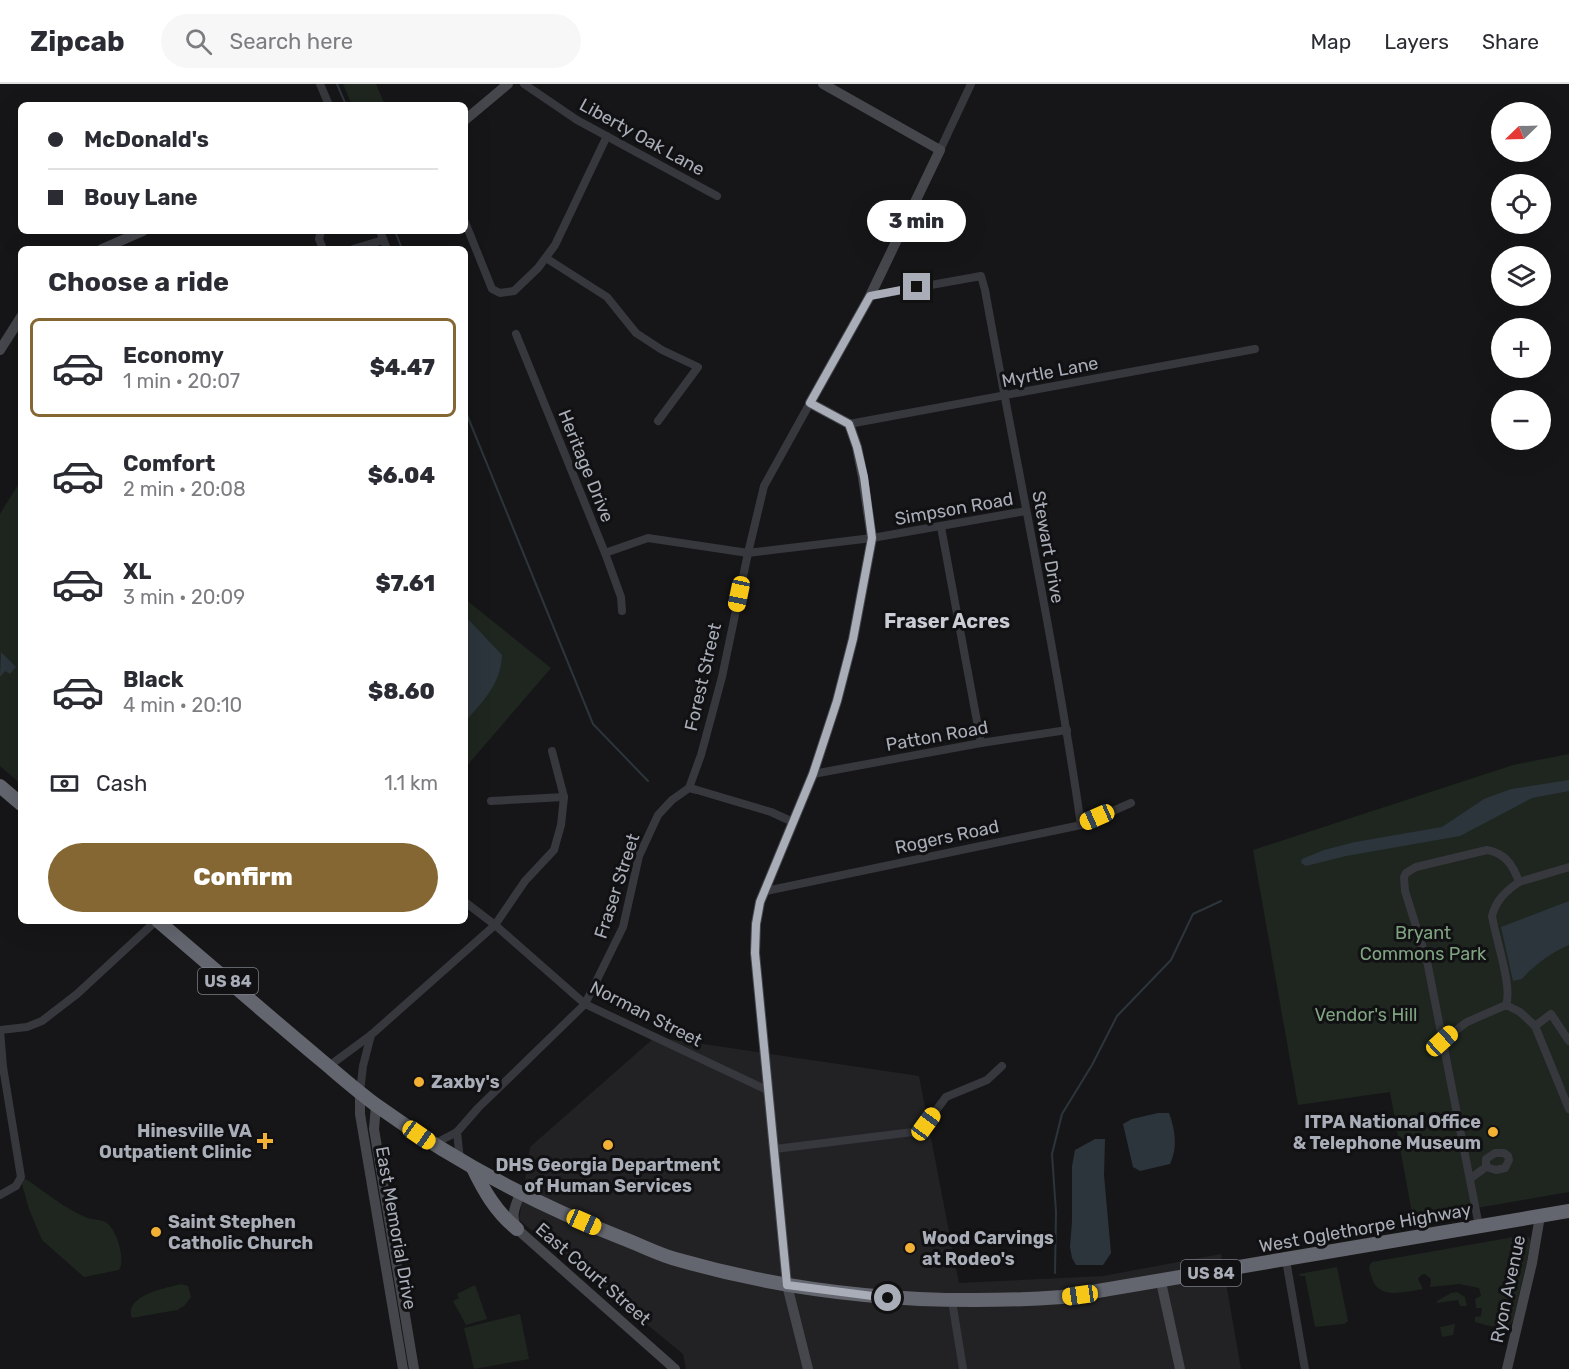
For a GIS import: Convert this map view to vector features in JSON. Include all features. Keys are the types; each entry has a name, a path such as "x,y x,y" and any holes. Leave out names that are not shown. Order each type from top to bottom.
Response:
{"highway":[{"path":"0,786 18,801"},
{"name":"US 84","path":"161,924 360,1093 467,1164"},
{"path":"467,1164 504,1219 517,1229"},
{"name":"West Oglethorpe Highway","path":"467,1164 520,1194 596,1228 675,1259 730,1274 787,1285 871,1297 952,1301 1004,1302 1062,1298 1569,1211"}],"street":[{"path":"320,84 328,102"},
{"path":"468,117 508,84"},
{"name":"Liberty Oak Lane","path":"524,84 577,120 717,196"},
{"path":"823,84 940,150"},
{"name":"Forest Street","path":"689,788 701,755 722,677 764,486 870,296 971,84"},
{"path":"468,229 492,289 500,293 514,291 538,268 555,245 607,136"},
{"path":"117,246 138,234"},
{"path":"381,234 386,246"},
{"path":"363,246 383,240"},
{"path":"546,258 578,281 607,297 636,333 662,350 698,367 658,421"},
{"name":"Stewart Drive","path":"870,296 981,276 986,290 1067,730 1081,825"},
{"path":"0,350 18,322"},
{"name":"Heritage Drive","path":"516,334 605,553 621,597 622,611"},
{"name":"Myrtle Lane","path":"849,424 1256,349"},
{"path":"808,1369 787,1285 755,953 756,924 760,902 813,774 837,701 872,538 864,477 849,424 810,403"},
{"name":"Simpson Road","path":"605,553 648,538 748,553 872,538 1026,511"},
{"path":"941,527 981,743"},
{"name":"Patton Road","path":"813,774 981,743 1067,730"},
{"path":"329,1066 371,1035 495,925 525,881 554,850 561,825 564,797 552,751"},
{"path":"689,788 771,812 793,822"},
{"name":"Fraser Street","path":"434,1144 458,1131 502,1084 585,1004 623,927 639,856 658,815 672,800 689,788"},
{"path":"491,801 564,797"},
{"name":"Rogers Road","path":"766,891 1081,825 1131,803"},
{"path":"1479,1226 1427,961 1405,891 1404,877 1416,867 1487,850 1498,852 1509,861 1519,882"},
{"path":"1442,1041 1467,1022 1506,1005 1508,1000 1507,984 1492,916 1494,906 1505,891 1519,882 1569,867"},
{"name":"Norman Street","path":"468,904 585,1004 769,1091"},
{"path":"0,1195 16,1186 21,1177 3,1067 0,1030 27,1027 42,1021 77,994 154,924"},
{"path":"1506,1005 1520,1012 1535,1026 1569,1109"},
{"path":"1535,1026 1551,1014 1568,1038"},
{"path":"360,1093 363,1066 371,1035"},
{"path":"775,1149 913,1132 926,1124 946,1097 987,1080 1002,1066"},
{"name":"East Memorial Drive","path":"360,1093 360,1114 404,1369"},
{"name":"East Memorial Drive","path":"376,1105 374,1129 414,1369"},
{"path":"458,1131 467,1164"},
{"path":"1471,1178 1486,1167"},
{"name":"East Court Street","path":"520,1194 513,1214 513,1221 517,1229 675,1369"},
{"name":"Ryon Avenue","path":"1507,1369 1532,1263 1540,1216"},
{"path":"1286,1260 1305,1369"},
{"path":"1161,1282 1180,1369"},
{"path":"952,1301 963,1369"}],"shaded area":[{"path":"468,619 502,655 495,683 468,718"},
{"path":"1,652 16,667 10,674 5,671 0,677"},
{"path":"1569,780 1569,791 1532,798 1460,836 1346,856 1306,866 1301,863 1302,859 1324,850 1355,842 1442,827 1484,799 1511,789"},
{"path":"1569,901 1569,945 1544,959 1522,979 1513,981 1501,927"},
{"path":"655,1037 919,1076 959,1283 1103,1276 1221,1254 1241,1369 686,1369 683,1354 519,1220 530,1147"},
{"path":"1169,1113 1175,1138 1174,1152 1170,1164 1140,1171 1133,1167 1123,1124 1132,1119"},
{"path":"1095,1139 1105,1139 1104,1175 1111,1253 1103,1265 1076,1265 1070,1247 1072,1166 1075,1150"}],"green space":[{"path":"343,84 376,84 384,102 351,102"},
{"path":"18,485 18,781 0,766 0,514"},
{"path":"468,601 551,668 468,765"},
{"name":"Bryant Commons Park","path":"1569,754 1569,1192 1413,1219 1390,1092 1298,1105 1253,850 1513,765"},
{"path":"151,1147 153,1158 139,1160 137,1149"},
{"path":"26,1179 77,1213 107,1223 114,1232 121,1253 119,1270 84,1277 42,1240 29,1209 22,1184"},
{"path":"1525,1235 1530,1238 1531,1243 1513,1321 1505,1326 1495,1327 1475,1322 1475,1317 1481,1316 1482,1308 1476,1308 1475,1299 1481,1296 1479,1288 1459,1284 1430,1287 1431,1279 1425,1274 1418,1279 1423,1289 1399,1293 1385,1292 1374,1283 1369,1270 1372,1262"},
{"path":"1337,1267 1348,1321 1344,1324 1315,1327 1305,1276 1299,1274"},
{"path":"181,1284 188,1286 191,1297 184,1306 177,1310 132,1318 131,1310 140,1298 157,1290"},
{"path":"475,1285 487,1319 466,1325 453,1301 459,1298 457,1294"},
{"path":"1457,1292 1465,1297 1467,1306 1460,1306 1458,1300 1437,1303 1451,1293"},
{"path":"520,1314 529,1359 474,1369 464,1328"},
{"path":"1455,1324 1453,1335 1442,1337 1440,1327"}],"waterway":[{"path":"337,84 345,102"},
{"path":"396,234 401,246"},
{"path":"468,417 593,724 648,781"},
{"path":"1055,1273 1056,1212 1052,1154 1062,1114 1092,1065 1117,1016 1171,960 1193,914 1221,901"}],"place":[{"name":"Zaxby's","path":"419,1082"},
{"name":"ITPA National Office & Telephone Museum","path":"1493,1132"},
{"name":"Hinesville VA Outpatient Clinic","path":"265,1141"},
{"name":"DHS Georgia Department of Human Services","path":"608,1145"},
{"name":"Saint Stephen Catholic Church","path":"156,1232"},
{"name":"Wood Carvings at Rodeo's","path":"910,1248"}],"district":[{"name":"Fraser Acres","path":"947,621"}],"route":[{"path":"888,1298 787,1285 755,953 756,924 760,902 813,774 837,701 853,639 872,538 864,477 849,424 810,403 870,296 917,287"}],"park label":[{"name":"Vendor's Hill","path":"1366,1015"}]}
